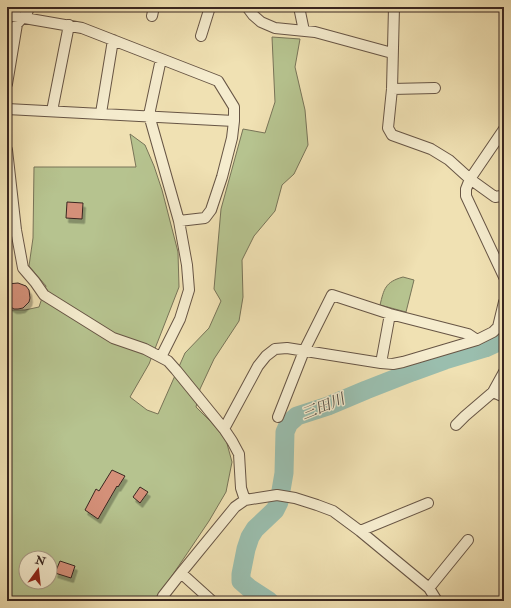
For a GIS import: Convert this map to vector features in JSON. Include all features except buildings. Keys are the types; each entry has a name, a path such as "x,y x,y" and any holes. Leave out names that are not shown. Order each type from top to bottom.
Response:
{"street":[{"path":"7,84 9,63 17,24 27,14 29,7"},
{"path":"201,36 210,7"},
{"path":"248,7 253,15 261,22 275,28 314,32 392,53"},
{"path":"299,7 304,31"},
{"path":"394,7 392,89 388,128 392,135 431,149 449,160 470,179 495,197 501,196"},
{"path":"7,15 82,28 218,81 234,107 232,138 222,177 211,210 205,218 178,221"},
{"path":"52,111 69,25"},
{"path":"101,113 113,40"},
{"path":"160,357 180,319 189,290 187,264 178,221 149,116 161,59"},
{"path":"392,89 435,88"},
{"path":"7,109 234,120"},
{"path":"504,129 470,179 466,189 466,196 504,277"},
{"path":"7,155 11,230 23,268 44,294 112,338 140,347 168,362 176,370 224,429 239,454 241,488 245,500"},
{"path":"278,417 304,350 332,295 390,314 468,334 477,340"},
{"path":"224,429 258,366 266,356 275,349 287,348 304,350 381,363 393,364 403,362 477,340 493,332 498,327 504,302"},
{"path":"381,363 390,314"},
{"path":"456,425 492,392 504,372"},
{"path":"492,392 504,397"},
{"path":"161,601 163,596 234,507 245,500 282,495 333,511 429,588 437,601"},
{"path":"360,532 428,502"},
{"path":"429,588 468,540"},
{"path":"181,573 210,600"}],"green space":[{"path":"272,37 300,39 295,67 305,110 308,145 294,174 282,185 275,211 254,236 242,260 243,297 239,321 214,359 200,389 196,407 226,440 232,462 226,492 209,521 155,601 7,601 7,307 11,310 25,310 39,307 46,286 29,266 33,238 34,167 136,167 130,134 145,145 162,190 178,252 179,287 149,364 130,397 147,410 158,414 185,353 209,328 221,301 214,289 221,209 243,129 265,133 275,102"},
{"path":"403,277 414,280 406,312 380,305 386,287 392,281"}],"waterway":[{"name":"三田川","path":"269,601 241,581 241,574 250,537 255,529 275,510 279,502 284,473 285,432 289,423 297,416 328,406 445,360 485,348 498,342 504,336"}]}
